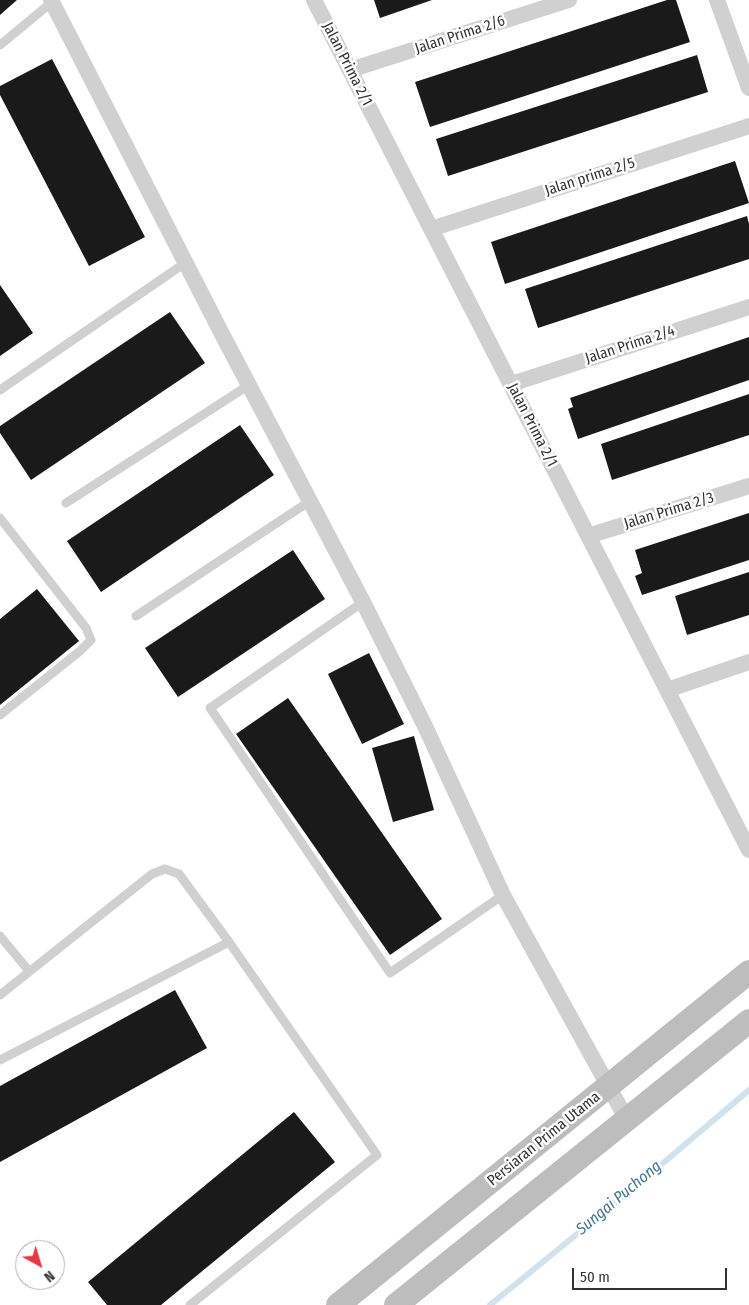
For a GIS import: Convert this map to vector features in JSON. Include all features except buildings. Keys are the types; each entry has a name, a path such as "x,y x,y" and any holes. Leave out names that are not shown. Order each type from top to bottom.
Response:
{"main road":[{"name":"Persiaran Prima Utama","path":"338,1305 749,972"},
{"path":"396,1305 749,1021"}],"street":[{"name":"Jalan Prima 2/1","path":"314,0 749,850"},
{"name":"Jalan Prima 2/6","path":"350,70 569,0"},
{"path":"717,0 749,88"},
{"path":"51,1 363,602 424,724 503,895 627,1120"},
{"name":"Jalan prima 2/5","path":"431,229 749,126"},
{"name":"Jalan Prima 2/4","path":"511,384 749,306"},
{"name":"Jalan Prima 2/3","path":"588,536 749,486"},
{"path":"667,690 749,662"}],"lane":[{"path":"0,45 51,1"},
{"path":"0,390 185,262"},
{"path":"66,503 249,385"},
{"path":"136,616 310,501"},
{"path":"0,518 86,628 92,640 0,715"},
{"path":"363,602 210,708 390,973 503,895"},
{"path":"0,995 152,874 165,869 180,874 377,1155 190,1305"},
{"path":"0,936 29,971"},
{"path":"0,1060 229,942"}],"waterway":[{"name":"Sungai Puchong","path":"490,1305 642,1181 749,1090"}]}
